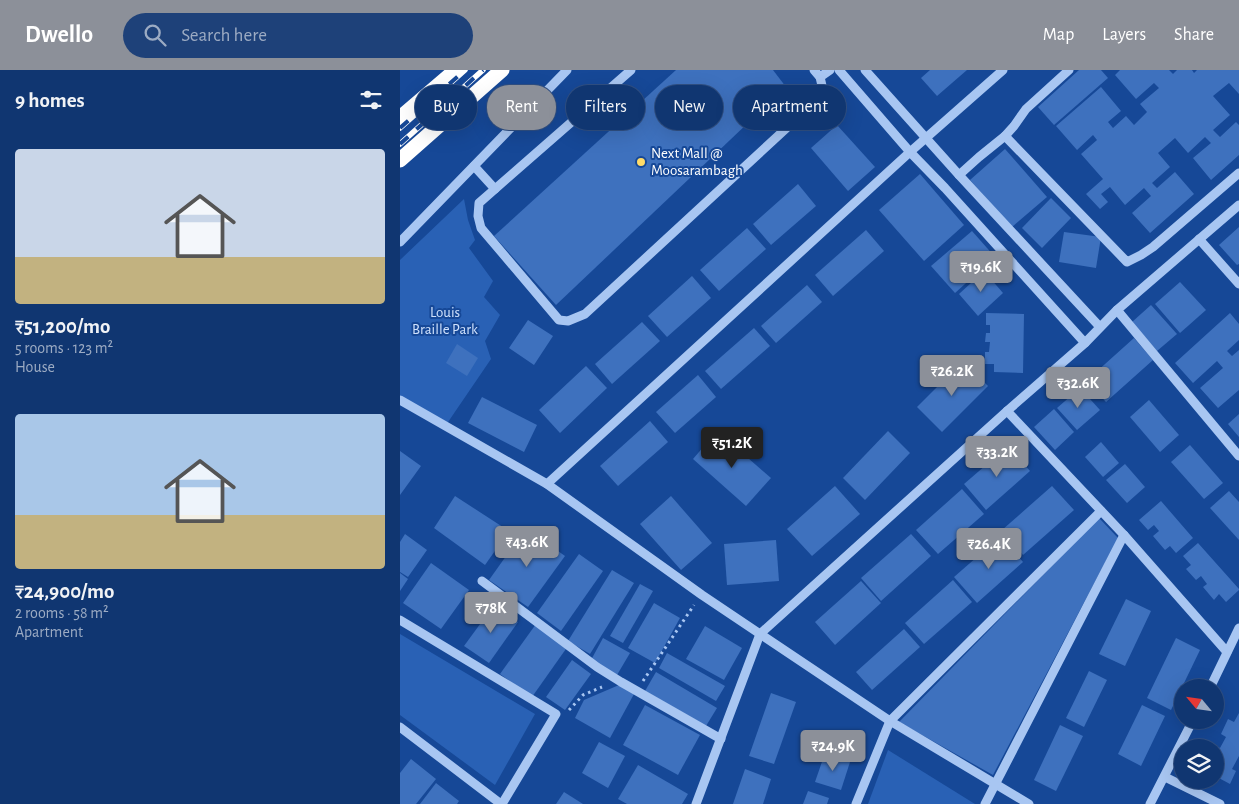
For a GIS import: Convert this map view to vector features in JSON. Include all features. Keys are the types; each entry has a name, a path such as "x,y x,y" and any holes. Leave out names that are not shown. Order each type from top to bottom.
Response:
{"highway":[{"path":"400,160 502,70"},
{"path":"400,118 453,71"}],"street":[{"path":"400,242 567,70"},
{"path":"632,70 479,203 478,216 481,228 559,320 568,321 585,314 817,100 823,90 817,73 830,70"},
{"path":"839,70 910,152 1085,343"},
{"path":"865,70 958,176 1100,327"},
{"path":"547,484 925,138 1003,70"},
{"path":"958,176 1006,136 1026,109 1069,70"},
{"path":"1006,136 1127,262 1153,247 1239,174"},
{"path":"474,166 495,189"},
{"path":"696,804 760,634 1006,411 1085,343 1117,310 1239,205"},
{"path":"1199,239 1239,284"},
{"path":"1117,310 1239,456"},
{"path":"400,400 547,484 702,595 890,721 1029,804"},
{"path":"1006,411 1124,535 1227,652"},
{"path":"856,804 890,721 1101,510"},
{"path":"985,804 1124,535"},
{"path":"482,581 617,680 721,739"},
{"path":"400,620 556,714 501,804 400,727"},
{"path":"1214,679 1239,628"},
{"path":"1150,804 1189,729"},
{"path":"1165,777 1220,804"}],"path":[{"path":"567,712 583,695 622,677 641,684 702,595"}],"green space":[{"name":"Louis Braille Park","path":"464,199 468,220 475,240 469,248 493,281 484,297 500,315 485,341 491,359 446,425 400,396 400,260"},
{"path":"400,634 535,714 495,785 400,715"},
{"path":"888,750 975,804 868,804"}],"building":[{"name":"Next Mall @ Moosarambagh","path":"676,70 773,70 784,85 733,85 733,130 741,130 556,305 494,236 610,130 645,130 645,98 655,89 655,130 723,130 723,85 660,85"},
{"path":"930,70 967,70 937,96 921,78"},
{"path":"1079,70 1101,70 1108,78 1054,125 1038,107"},
{"path":"1120,70 1169,70 1173,74 1177,70 1192,70 1194,73 1197,70 1239,70 1239,94 1229,83 1213,96 1230,115 1213,130 1220,137 1236,122 1239,125 1239,155 1211,180 1193,158 1211,143 1205,137 1188,153 1175,138 1158,153 1170,167 1152,183 1157,188 1175,172 1194,194 1150,233 1132,213 1151,196 1144,188 1125,205 1110,187 1101,194 1108,202 1100,209 1086,194 1103,179 1081,154 1097,140 1093,135 1077,150 1056,126 1101,87 1121,111 1108,122 1113,128 1126,116 1134,125 1147,112 1140,104 1159,88 1154,83 1136,99 1115,75"},
{"path":"831,130 842,130 875,167 848,191 811,148"},
{"path":"1005,149 1047,197 1012,227 970,180"},
{"path":"920,174 964,225 924,261 879,210"},
{"path":"798,184 816,206 771,245 753,224"},
{"path":"1051,198 1071,218 1042,248 1022,228"},
{"path":"1239,227 1239,264 1237,265 1219,245"},
{"path":"747,228 766,249 719,291 700,270"},
{"path":"866,230 884,251 833,296 815,275"},
{"path":"972,231 995,257 955,293 931,266"},
{"path":"1064,232 1101,237 1096,268 1059,262"},
{"path":"984,271 1003,293 978,316 959,294"},
{"path":"692,276 711,298 667,337 648,316"},
{"path":"1180,282 1206,310 1180,333 1155,304"},
{"path":"807,285 822,302 776,343 761,326"},
{"path":"1151,305 1177,334 1157,351 1132,322"},
{"path":"986,313 1024,314 1023,373 994,372 994,364 985,364 985,352 989,352 990,342 985,342 986,333 990,333 990,325 986,325"},
{"path":"1230,313 1239,324 1239,340 1227,351 1232,356 1239,350 1239,390 1218,408 1200,388 1223,368 1217,361 1193,383 1175,363"},
{"path":"528,320 553,336 534,365 509,348"},
{"path":"642,322 660,341 612,384 595,364"},
{"path":"754,328 770,346 721,389 705,371"},
{"path":"1134,338 1153,360 1106,402 1094,389 1102,382 1095,373"},
{"path":"457,344 478,358 467,376 446,363"},
{"path":"963,361 988,386 942,432 917,407"},
{"path":"586,366 607,388 560,433 539,410"},
{"path":"698,375 716,397 675,433 656,412"},
{"path":"1080,388 1100,410 1077,430 1057,408"},
{"path":"482,397 537,425 524,452 468,423"},
{"path":"1149,400 1179,435 1160,452 1130,417"},
{"path":"1054,409 1074,432 1055,450 1034,427"},
{"path":"1239,414 1239,437 1228,424"},
{"path":"650,421 668,442 618,486 600,466"},
{"path":"717,431 771,478 746,506 693,459"},
{"path":"888,431 910,453 865,500 843,478"},
{"path":"1101,442 1119,463 1103,477 1085,457"},
{"path":"1190,445 1223,483 1204,499 1171,462"},
{"path":"1008,446 1030,471 986,510 964,484"},
{"path":"400,451 421,466 400,495"},
{"path":"1125,464 1145,487 1127,503 1106,480"},
{"path":"835,486 860,514 812,556 787,529"},
{"path":"1052,486 1074,510 1023,555 1002,530"},
{"path":"962,489 984,514 938,554 916,530"},
{"path":"1229,491 1239,502 1239,540 1210,508"},
{"path":"455,496 509,531 485,565 434,528"},
{"path":"671,496 712,543 681,570 640,524"},
{"path":"1161,501 1193,538 1176,553 1170,546 1165,550 1153,536 1159,531 1154,525 1148,530 1139,520"},
{"path":"1099,518 1118,538 993,775 899,722"},
{"path":"526,528 565,556 528,607 489,580"},
{"path":"405,534 427,550 408,577 400,572 400,542"},
{"path":"911,534 931,556 881,601 861,578"},
{"path":"1001,536 1023,562 977,603 954,577"},
{"path":"776,540 779,581 727,585 724,544"},
{"path":"1198,543 1239,589 1226,602 1219,594 1214,600 1203,587 1207,584 1201,576 1196,580 1186,569 1191,565 1183,556"},
{"path":"579,554 603,571 561,631 537,613"},
{"path":"431,563 469,590 441,629 403,603"},
{"path":"612,570 634,583 590,654 568,641"},
{"path":"400,573 408,579 400,591"},
{"path":"953,580 972,602 924,644 905,623"},
{"path":"861,581 881,603 835,645 815,622"},
{"path":"640,584 653,591 623,643 610,636"},
{"path":"1126,599 1151,611 1125,666 1099,654"},
{"path":"654,603 680,618 655,663 628,648"},
{"path":"494,605 518,622 489,663 464,646"},
{"path":"536,624 568,646 532,697 500,674"},
{"path":"705,626 742,648 724,680 686,659"},
{"path":"904,629 920,647 872,690 856,672"},
{"path":"603,638 630,653 617,675 591,660"},
{"path":"1176,638 1200,650 1186,679 1174,679 1174,704 1171,710 1147,698"},
{"path":"667,653 725,686 716,701 659,668"},
{"path":"572,660 591,674 565,710 546,697"},
{"path":"1089,671 1107,680 1084,727 1066,718"},
{"path":"656,672 717,708 706,726 645,691"},
{"path":"619,685 634,694 610,738 575,718 584,700"},
{"path":"771,693 796,702 774,764 749,756"},
{"path":"645,705 700,735 678,775 623,745"},
{"path":"1142,705 1165,716 1141,766 1118,754"},
{"path":"1239,713 1239,756 1232,769 1236,771 1230,784 1224,781 1224,741 1226,737 1221,734 1228,719 1234,722"},
{"path":"1060,725 1083,736 1056,791 1034,780"},
{"path":"599,742 625,756 608,788 582,773"},
{"path":"825,753 850,762 841,790 815,782"},
{"path":"411,759 436,779 416,804 400,804 400,773"},
{"path":"638,765 688,794 682,804 627,804 618,799"},
{"path":"745,769 771,779 763,804 733,804"},
{"path":"436,783 459,801 457,804 420,804"},
{"path":"808,791 829,798 827,804 803,804"},
{"path":"564,792 583,804 556,804"}],"railway":[{"path":"400,128 465,70"},
{"path":"400,144 483,70"}],"place":[{"name":"Next Mall @ Moosarambagh","path":"641,162"}]}
